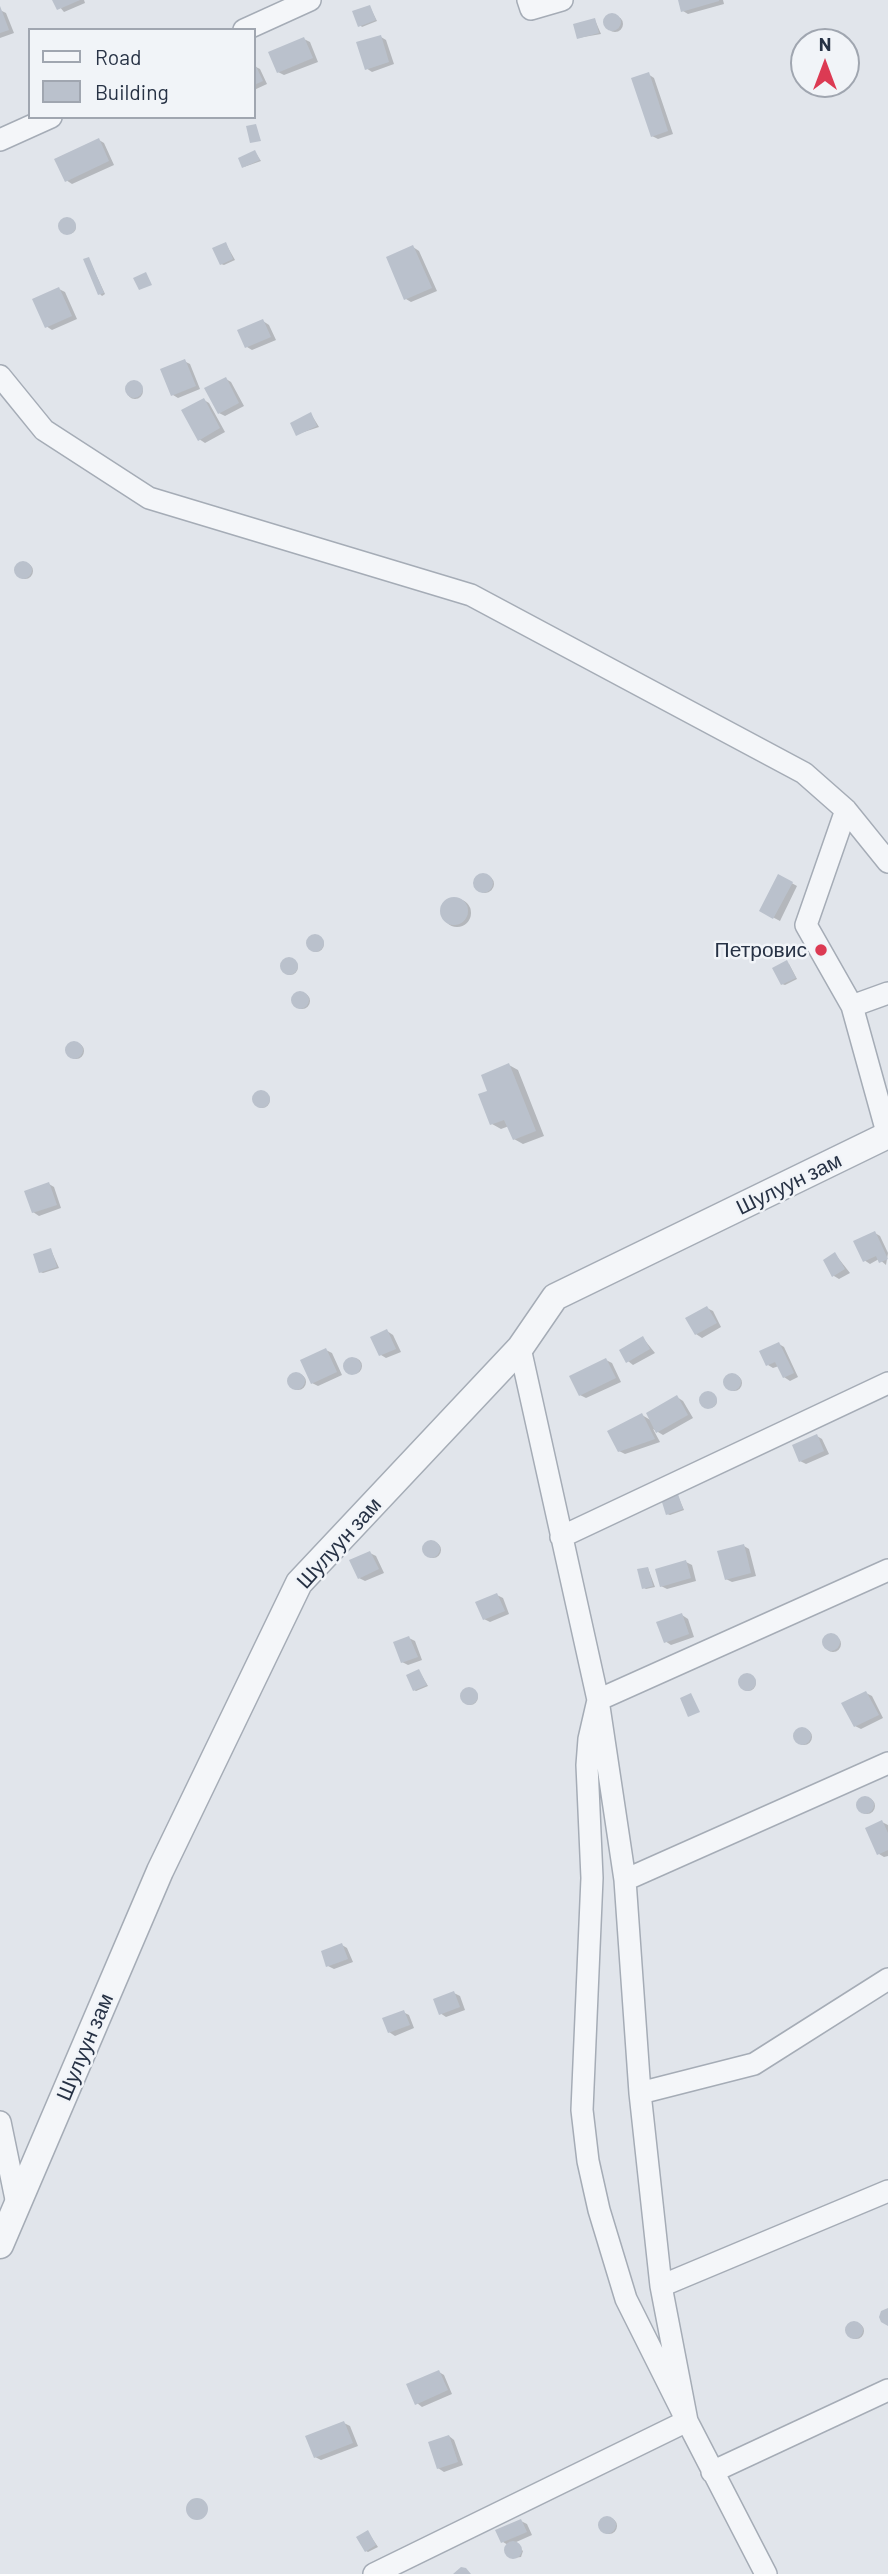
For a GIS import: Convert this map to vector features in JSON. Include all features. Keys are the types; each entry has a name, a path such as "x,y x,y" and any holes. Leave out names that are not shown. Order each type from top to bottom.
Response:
{"street":[{"path":"248,28 310,0"},
{"path":"528,0 531,9 562,0"},
{"path":"0,140 47,119"},
{"path":"0,376 44,430 149,498 471,596 804,774 846,810 888,862"},
{"path":"846,810 806,925 852,1006 888,1135"},
{"path":"852,1006 888,993"},
{"name":"Шулуун зам","path":"0,2245 160,1871 299,1583 520,1348 555,1297 888,1135"},
{"path":"520,1348 598,1700 625,1880 640,2093 661,2286 687,2421"},
{"path":"561,1537 888,1383"},
{"path":"598,1700 888,1570"},
{"path":"598,1700 587,1765 592,1878 582,2097 585,2136 599,2210 626,2299 766,2574"},
{"path":"625,1880 888,1763"},
{"path":"640,2093 754,2064 888,1979"},
{"path":"0,2122 17,2204"},
{"path":"661,2286 888,2191"},
{"path":"712,2472 888,2390"},
{"path":"374,2574 687,2421"}],"building":[{"path":"52,0 80,0 57,10"},
{"path":"678,0 719,0 719,1 681,12"},
{"path":"370,5 376,20 358,27 352,11"},
{"path":"0,6 9,30 0,33"},
{"path":"612,13 618,16 621,22 618,28 612,31 606,28 603,22 606,16"},
{"path":"595,18 599,33 577,39 573,24"},
{"path":"381,35 389,62 365,70 356,42"},
{"path":"304,37 313,58 277,73 268,52"},
{"path":"256,66 263,81 256,84"},
{"path":"649,72 668,131 651,137 631,78"},
{"path":"256,124 261,141 250,143 246,126"},
{"path":"99,138 109,161 65,182 54,159"},
{"path":"255,150 260,160 242,168 238,158"},
{"path":"67,217 73,220 76,226 73,232 67,235 61,232 58,226 61,220"},
{"path":"226,242 233,259 220,265 212,248"},
{"path":"413,245 432,288 404,300 386,257"},
{"path":"89,257 104,293 98,295 83,259"},
{"path":"146,272 152,285 139,290 133,278"},
{"path":"59,287 72,316 45,328 32,299"},
{"path":"263,319 271,337 245,348 237,330"},
{"path":"185,359 196,386 171,396 160,369"},
{"path":"226,377 239,403 218,414 204,388"},
{"path":"134,380 140,383 143,389 140,395 134,398 128,395 125,389 128,383"},
{"path":"204,398 220,428 198,441 181,410"},
{"path":"311,412 317,426 296,436 290,423"},
{"path":"23,561 29,564 32,570 29,576 23,579 17,576 14,570 17,564"},
{"path":"483,873 490,876 493,883 490,890 483,893 476,890 473,883 476,876"},
{"path":"778,874 793,882 773,919 759,911"},
{"path":"454,897 464,901 468,911 464,921 454,925 444,921 440,911 444,901"},
{"path":"311,934 319,934 324,943 322,950 311,952 306,947 306,939"},
{"path":"285,957 293,957 298,966 296,973 285,975 280,970 280,962"},
{"path":"787,960 796,978 781,985 772,968"},
{"path":"296,991 304,991 309,1000 307,1007 296,1009 291,1004 291,996"},
{"path":"74,1041 80,1044 83,1050 80,1056 74,1059 68,1056 65,1050 68,1044"},
{"path":"509,1063 536,1131 513,1140 504,1120 490,1125 478,1094 487,1091 481,1075"},
{"path":"257,1090 265,1090 270,1099 268,1106 257,1108 252,1103 252,1095"},
{"path":"49,1182 57,1205 32,1213 24,1191"},
{"path":"875,1231 888,1259 879,1263 876,1256 863,1262 853,1241"},
{"path":"51,1248 57,1267 39,1273 33,1254"},
{"path":"835,1252 845,1269 832,1277 823,1260"},
{"path":"707,1306 717,1323 695,1335 685,1318"},
{"path":"387,1329 396,1349 379,1356 370,1337"},
{"path":"643,1336 650,1349 626,1363 619,1350"},
{"path":"779,1342 794,1373 783,1378 775,1362 766,1366 759,1351"},
{"path":"326,1348 337,1372 311,1384 300,1360"},
{"path":"352,1357 358,1360 361,1366 358,1372 352,1375 346,1372 343,1366 346,1360"},
{"path":"606,1358 616,1378 579,1396 569,1376"},
{"path":"296,1372 302,1375 305,1381 302,1387 296,1390 290,1387 287,1381 290,1375"},
{"path":"732,1373 738,1376 741,1382 738,1388 732,1391 726,1388 723,1382 726,1376"},
{"path":"708,1391 714,1394 717,1400 714,1406 708,1409 702,1406 699,1400 702,1394"},
{"path":"677,1395 688,1415 656,1433 646,1413"},
{"path":"642,1413 655,1439 618,1452 607,1431"},
{"path":"817,1434 824,1451 799,1462 792,1445"},
{"path":"678,1494 683,1509 666,1515 661,1499"},
{"path":"431,1540 437,1543 440,1549 437,1555 431,1558 425,1555 422,1549 425,1543"},
{"path":"744,1544 751,1573 725,1580 717,1551"},
{"path":"370,1551 379,1569 358,1579 349,1560"},
{"path":"686,1560 691,1578 660,1587 655,1569"},
{"path":"648,1567 653,1586 642,1589 637,1569"},
{"path":"497,1593 505,1611 483,1620 475,1602"},
{"path":"682,1613 689,1634 664,1643 656,1622"},
{"path":"831,1633 837,1636 840,1642 837,1648 831,1651 825,1648 822,1642 825,1636"},
{"path":"409,1636 418,1657 401,1663 393,1642"},
{"path":"419,1669 427,1685 413,1691 406,1675"},
{"path":"747,1673 753,1676 756,1682 753,1688 747,1691 741,1688 738,1682 741,1676"},
{"path":"469,1687 475,1690 478,1696 475,1702 469,1705 463,1702 460,1696 463,1690"},
{"path":"866,1691 879,1715 854,1727 841,1703"},
{"path":"691,1693 700,1712 688,1717 680,1698"},
{"path":"802,1727 808,1730 811,1736 808,1742 802,1745 796,1742 793,1736 796,1730"},
{"path":"865,1796 871,1799 874,1805 871,1811 865,1814 859,1811 856,1805 859,1799"},
{"path":"882,1820 888,1833 888,1850 877,1855 865,1828"},
{"path":"342,1943 348,1959 326,1967 321,1951"},
{"path":"454,1991 460,2007 439,2015 433,1999"},
{"path":"404,2010 410,2025 388,2033 382,2018"},
{"path":"888,2308 888,2326 881,2322 879,2317 881,2311"},
{"path":"854,2321 860,2324 863,2330 860,2336 854,2339 848,2336 845,2330 848,2324"},
{"path":"439,2370 448,2390 415,2405 406,2384"},
{"path":"344,2421 353,2443 314,2458 305,2436"},
{"path":"449,2435 458,2462 437,2469 428,2442"},
{"path":"197,2498 207,2505 208,2509 201,2519 197,2520 187,2513 186,2509 193,2499"},
{"path":"607,2516 613,2519 616,2525 613,2531 607,2534 601,2531 598,2525 601,2519"},
{"path":"521,2519 527,2532 501,2543 495,2530"},
{"path":"368,2530 376,2545 365,2552 356,2537"},
{"path":"513,2541 519,2544 522,2550 519,2556 513,2559 507,2556 504,2550 507,2544"},
{"path":"461,2567 466,2568 471,2574 453,2574"}],"place":[{"name":"Петровис","path":"821,950"}]}
